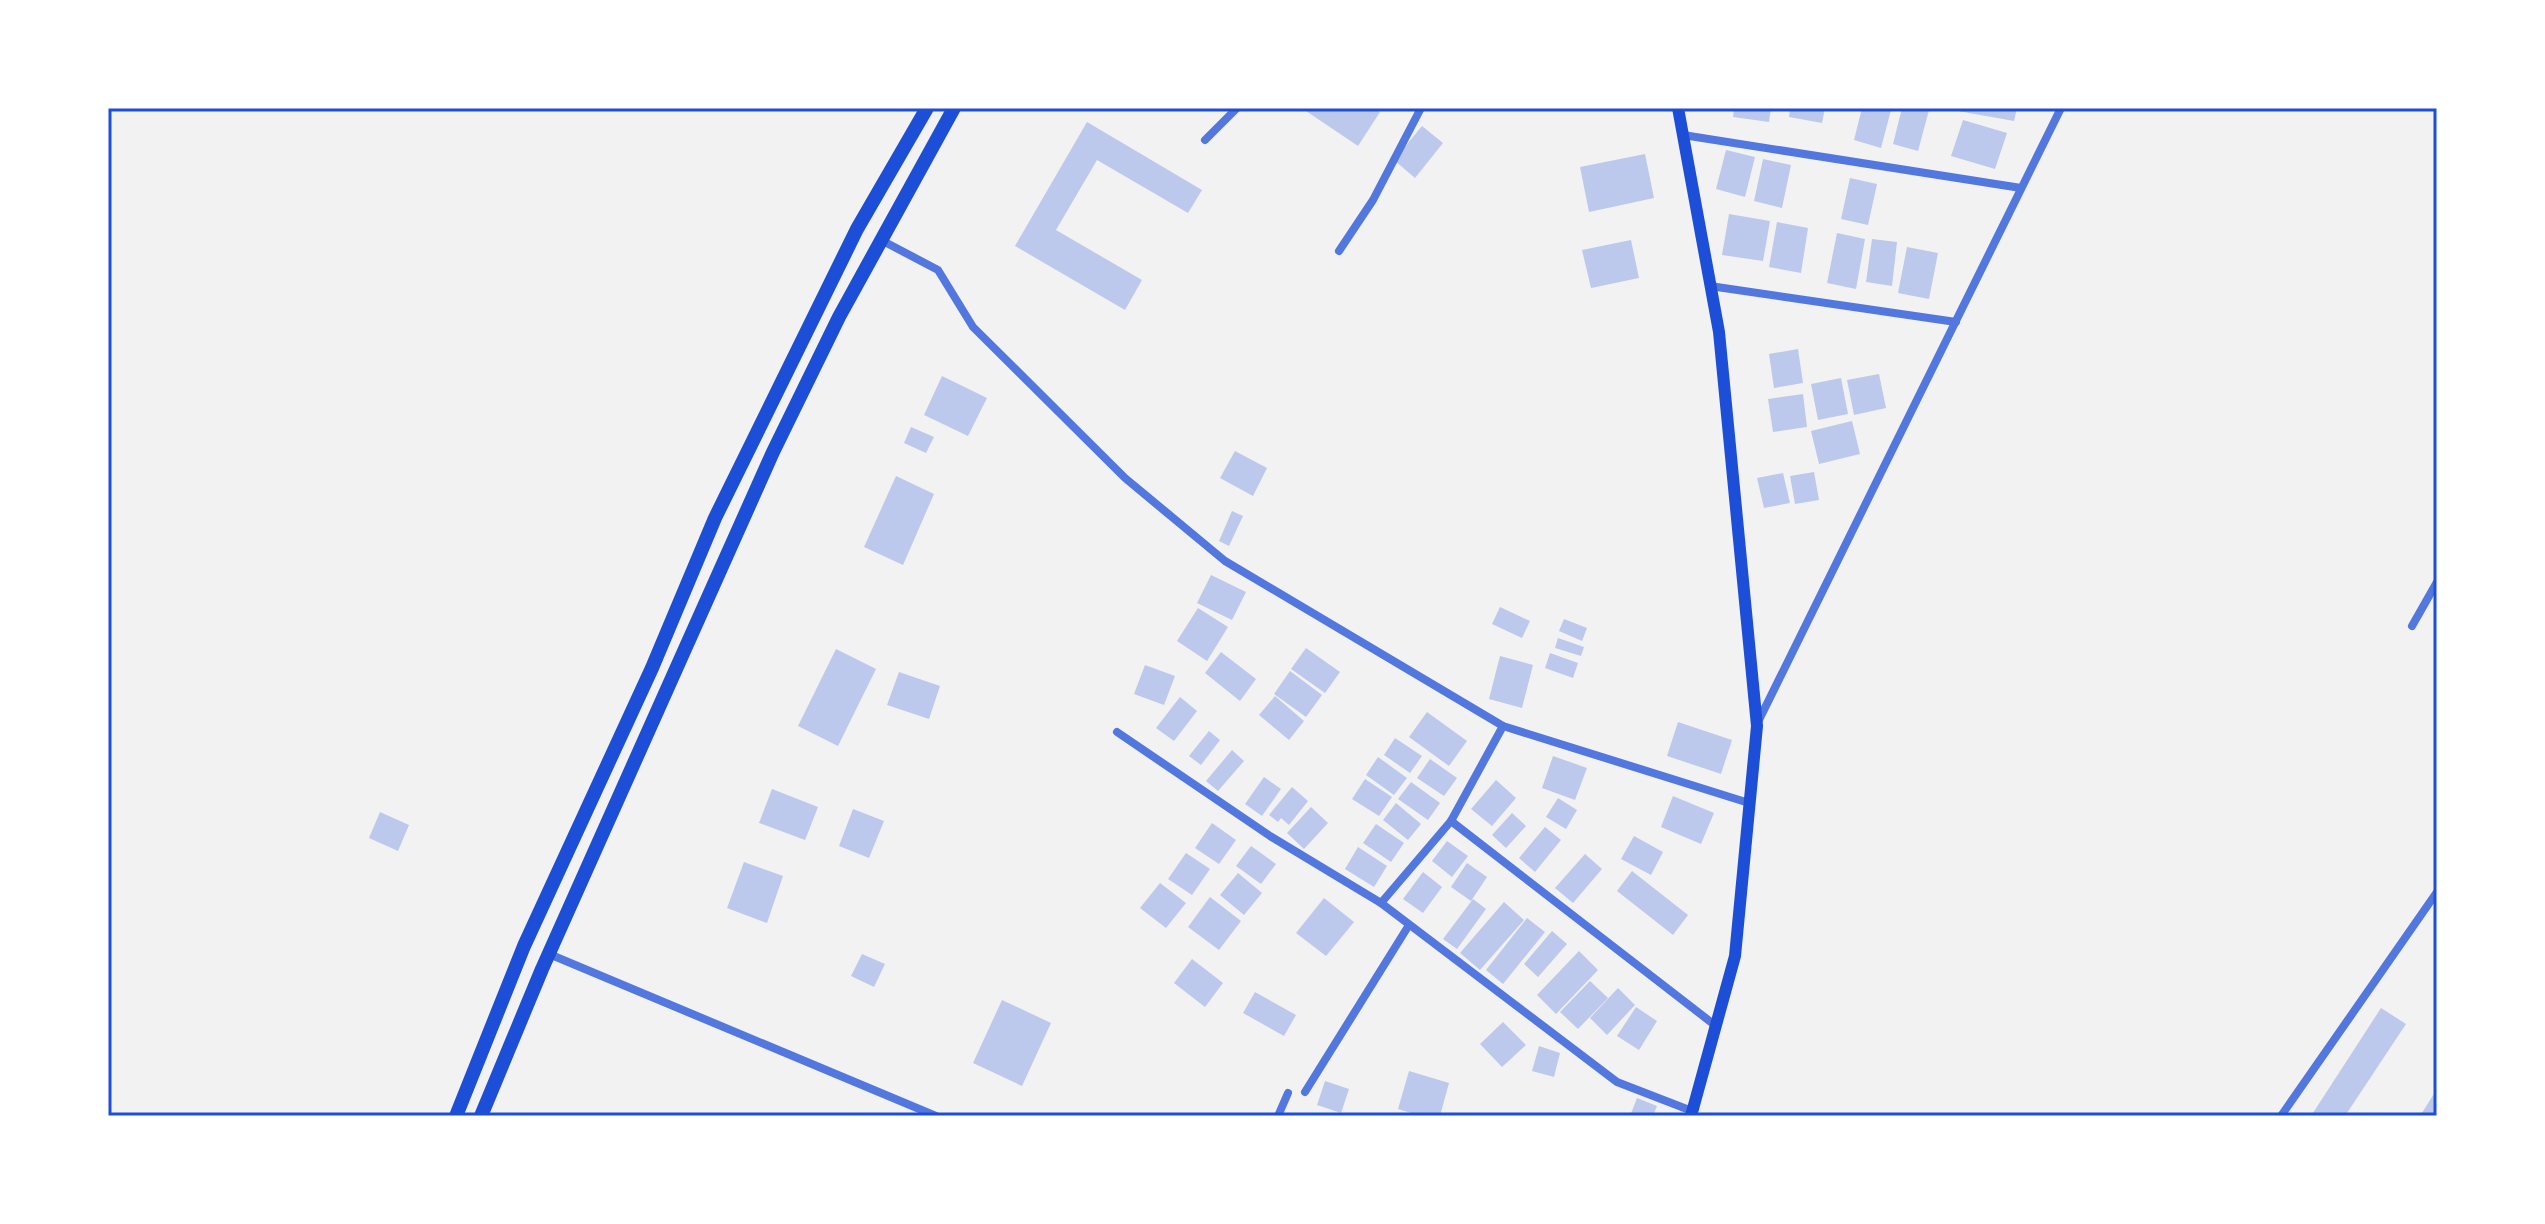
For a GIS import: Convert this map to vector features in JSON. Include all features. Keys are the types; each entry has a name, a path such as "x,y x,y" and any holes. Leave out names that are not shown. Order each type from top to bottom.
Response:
{"main road":[{"path":"456,1116 524,946 652,668 715,518 857,229 927,108"},
{"path":"481,1116 549,954 773,452 839,317 954,108"},
{"path":"1678,108 1719,332 1757,726 1735,956 1692,1113"}],"street":[{"path":"1205,140 1237,108"},
{"path":"1339,251 1373,200 1421,108"},
{"path":"1757,726 2061,108"},
{"path":"1683,135 2021,188"},
{"path":"881,240 938,270 973,327 1125,478 1225,561 1503,726 1749,803"},
{"path":"1710,286 1956,322"},
{"path":"2412,626 2437,582"},
{"path":"1381,903 1451,821 1503,726"},
{"path":"1117,732 1270,836 1381,903 1617,1082 1692,1113"},
{"path":"1451,821 1716,1026"},
{"path":"2281,1116 2437,892"},
{"path":"1305,1092 1409,925"},
{"path":"549,954 936,1116"},
{"path":"1278,1116 1288,1093"}],"building":[{"path":"1308,108 1373,108 1380,112 1358,146 1306,111"},
{"path":"1734,108 1771,108 1769,122 1733,117"},
{"path":"1790,108 1825,108 1822,123 1789,117"},
{"path":"1862,108 1891,110 1881,148 1854,140"},
{"path":"1902,108 1929,110 1918,151 1893,144"},
{"path":"1959,108 2017,108 2014,121 1958,111"},
{"path":"1963,120 2007,133 1995,169 1951,156"},
{"path":"1087,122 1202,190 1188,213 1097,160 1056,230 1142,280 1125,310 1015,246"},
{"path":"1422,126 1443,143 1415,178 1394,160"},
{"path":"1726,150 1755,157 1745,197 1716,189"},
{"path":"1645,154 1654,198 1589,212 1580,167"},
{"path":"1763,159 1791,165 1782,208 1754,201"},
{"path":"1850,178 1877,184 1868,225 1841,219"},
{"path":"1729,214 1770,221 1763,261 1722,255"},
{"path":"1777,222 1808,228 1801,273 1769,267"},
{"path":"1837,233 1865,239 1856,289 1827,283"},
{"path":"1872,239 1897,242 1892,286 1866,282"},
{"path":"1631,240 1639,278 1591,288 1582,250"},
{"path":"1907,247 1938,253 1929,299 1898,293"},
{"path":"1798,349 1803,383 1774,388 1769,354"},
{"path":"1879,374 1886,408 1854,415 1847,380"},
{"path":"942,376 987,398 968,436 924,415"},
{"path":"1841,378 1848,414 1818,420 1811,384"},
{"path":"1803,394 1807,427 1773,432 1768,399"},
{"path":"1852,421 1860,454 1819,464 1811,431"},
{"path":"911,427 934,437 926,453 904,443"},
{"path":"1235,451 1267,468 1253,496 1220,478"},
{"path":"1814,472 1819,500 1795,504 1790,476"},
{"path":"1783,473 1790,503 1764,508 1757,478"},
{"path":"896,476 934,494 903,565 864,547"},
{"path":"1232,511 1243,516 1229,546 1219,541"},
{"path":"1211,575 1246,592 1232,620 1197,603"},
{"path":"1500,607 1530,621 1522,638 1492,624"},
{"path":"1198,608 1228,627 1207,661 1177,641"},
{"path":"1564,619 1587,628 1582,641 1559,631"},
{"path":"1558,638 1584,647 1581,656 1555,648"},
{"path":"1306,648 1340,672 1325,693 1291,669"},
{"path":"836,649 876,669 838,746 798,726"},
{"path":"1221,652 1256,679 1240,701 1205,673"},
{"path":"1550,653 1578,663 1573,678 1545,668"},
{"path":"1500,656 1533,665 1522,708 1489,699"},
{"path":"1145,665 1175,676 1164,705 1134,694"},
{"path":"1290,671 1322,695 1306,717 1274,694"},
{"path":"899,672 940,686 929,719 887,705"},
{"path":"1275,696 1304,721 1289,740 1259,715"},
{"path":"1180,697 1197,711 1174,741 1156,728"},
{"path":"1427,712 1467,741 1449,766 1409,737"},
{"path":"1678,722 1732,740 1721,774 1667,756"},
{"path":"1209,731 1220,740 1201,765 1189,756"},
{"path":"1395,738 1422,756 1410,773 1384,755"},
{"path":"1232,750 1244,761 1218,791 1206,781"},
{"path":"1553,756 1587,768 1575,800 1542,788"},
{"path":"1378,757 1407,778 1394,795 1366,775"},
{"path":"1430,759 1457,778 1444,796 1417,778"},
{"path":"1264,777 1281,789 1262,816 1245,804"},
{"path":"1365,779 1392,797 1379,816 1352,799"},
{"path":"1496,780 1516,798 1492,826 1471,809"},
{"path":"1411,782 1440,803 1428,820 1398,799"},
{"path":"1292,787 1308,801 1289,825 1281,818 1278,822 1269,815"},
{"path":"772,789 818,807 805,840 759,823"},
{"path":"1673,796 1714,813 1701,844 1661,827"},
{"path":"1558,798 1577,810 1566,829 1546,817"},
{"path":"1396,803 1421,824 1408,840 1383,820"},
{"path":"1311,807 1328,823 1304,849 1287,833"},
{"path":"853,809 884,821 869,858 839,846"},
{"path":"380,812 409,825 398,851 369,838"},
{"path":"1512,813 1526,826 1506,848 1492,835"},
{"path":"1212,823 1236,840 1219,864 1195,848"},
{"path":"1376,824 1404,843 1391,862 1363,843"},
{"path":"1545,827 1561,840 1535,872 1519,858"},
{"path":"1634,836 1663,852 1651,875 1621,859"},
{"path":"1447,841 1468,856 1452,877 1432,861"},
{"path":"1251,846 1276,864 1261,884 1236,866"},
{"path":"1358,847 1387,866 1374,887 1345,869"},
{"path":"1186,853 1210,869 1192,895 1168,879"},
{"path":"1585,854 1602,869 1573,903 1555,888"},
{"path":"744,862 783,876 767,923 727,908"},
{"path":"1467,863 1487,877 1471,901 1451,887"},
{"path":"1632,871 1688,915 1673,935 1617,891"},
{"path":"1423,872 1442,887 1423,913 1403,899"},
{"path":"1238,873 1262,893 1244,915 1220,895"},
{"path":"1160,883 1186,903 1166,928 1140,908"},
{"path":"1210,897 1241,921 1219,950 1188,927"},
{"path":"1324,898 1354,922 1326,956 1296,933"},
{"path":"1473,899 1486,909 1457,949 1443,939"},
{"path":"1504,902 1524,920 1480,970 1460,953"},
{"path":"1527,918 1545,932 1503,984 1486,970"},
{"path":"1552,931 1567,944 1538,977 1524,964"},
{"path":"1579,951 1598,970 1556,1014 1537,995"},
{"path":"862,954 885,964 874,987 851,976"},
{"path":"1192,959 1223,983 1205,1007 1174,983"},
{"path":"1590,981 1608,998 1578,1029 1560,1012"},
{"path":"1618,988 1635,1005 1607,1035 1590,1018"},
{"path":"1255,992 1296,1015 1284,1036 1243,1013"},
{"path":"1002,1000 1051,1023 1022,1086 973,1063"},
{"path":"1636,1007 1657,1021 1639,1050 1617,1036"},
{"path":"2381,1008 2406,1024 2345,1116 2311,1116"},
{"path":"1503,1022 1526,1045 1502,1067 1480,1044"},
{"path":"1539,1046 1560,1053 1554,1077 1532,1071"},
{"path":"1409,1071 1449,1083 1440,1116 1421,1116 1398,1109"},
{"path":"1325,1081 1349,1089 1341,1113 1317,1105"},
{"path":"2437,1089 2437,1116 2420,1116"},
{"path":"1637,1098 1657,1106 1653,1116 1630,1116"}]}
